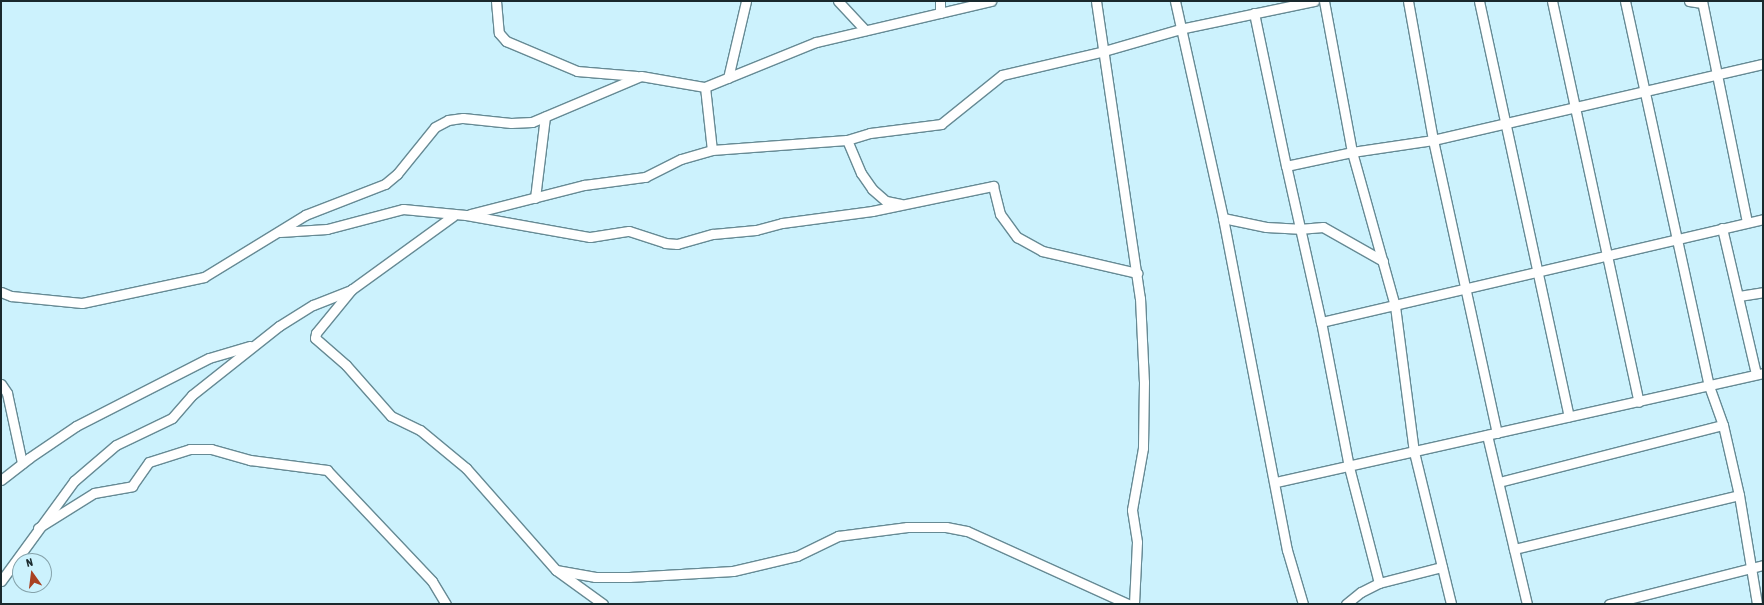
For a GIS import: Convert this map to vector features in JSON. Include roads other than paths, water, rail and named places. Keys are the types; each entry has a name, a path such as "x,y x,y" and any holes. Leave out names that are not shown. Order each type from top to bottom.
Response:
{"street":[{"path":"496,1 499,33 506,42 576,71 641,76 704,87 816,42 991,1"},
{"path":"728,78 746,1"},
{"path":"838,1 865,30"},
{"path":"940,1 940,13"},
{"path":"1096,1 1137,272 1144,382 1143,448 1132,510 1137,542 1134,604"},
{"path":"1175,1 1223,218 1276,482 1287,550 1303,604"},
{"path":"466,216 584,185 645,177 681,159 712,150 847,140 870,133 941,124 1002,75 1104,51 1180,29 1314,1"},
{"path":"1324,1 1352,152 1395,306 1414,452 1451,604"},
{"path":"1408,1 1433,140 1497,433"},
{"path":"1479,1 1504,124 1569,416"},
{"path":"1552,1 1639,402"},
{"path":"1626,1 1679,238 1709,386 1723,425 1739,495 1749,569 1757,604"},
{"path":"1689,1 1702,2 1719,74 1747,222"},
{"path":"1254,13 1299,229 1321,322 1349,467 1379,583"},
{"path":"1286,166 1352,152 1433,140 1763,64"},
{"path":"1,292 11,296 52,302 82,303 104,300 131,290 204,277 305,216 385,184 397,174 435,127 448,120 463,118 521,123 545,117 641,76"},
{"path":"704,87 712,150"},
{"path":"535,198 545,117"},
{"path":"847,140 861,173 886,201 903,205 993,186 1000,214 1016,237 1042,252 1137,272"},
{"path":"278,232 327,229 403,208 454,216 466,216 590,237 629,231 665,243 677,244 714,234 756,230 782,223 859,213 932,199"},
{"path":"454,216 352,290 316,333 315,338 317,343 346,365 391,416 420,430 466,468 556,570 603,604"},
{"path":"1223,218 1266,227 1299,229 1323,227 1383,261"},
{"path":"1321,322 1395,306 1763,219"},
{"path":"1276,482 1349,467 1569,416 1639,402 1760,373 1738,296 1722,228"},
{"path":"1,581 38,528 74,481 110,450 172,418 192,395 253,345 314,305 352,290"},
{"path":"1738,296 1763,292"},
{"path":"1,480 22,463 76,426 173,379 197,364 253,345"},
{"path":"1,384 9,399 22,463"},
{"path":"1499,482 1723,425"},
{"path":"1488,435 1527,604"},
{"path":"38,528 94,492 132,486 149,462 190,449 211,449 250,460 327,470 432,582 446,604"},
{"path":"1514,549 1739,495"},
{"path":"556,570 595,577 629,577 733,571 797,556 838,536 908,527 946,527 966,531 1128,604"},
{"path":"1612,604 1763,565"},
{"path":"1346,604 1360,592 1379,583 1442,567"}]}
